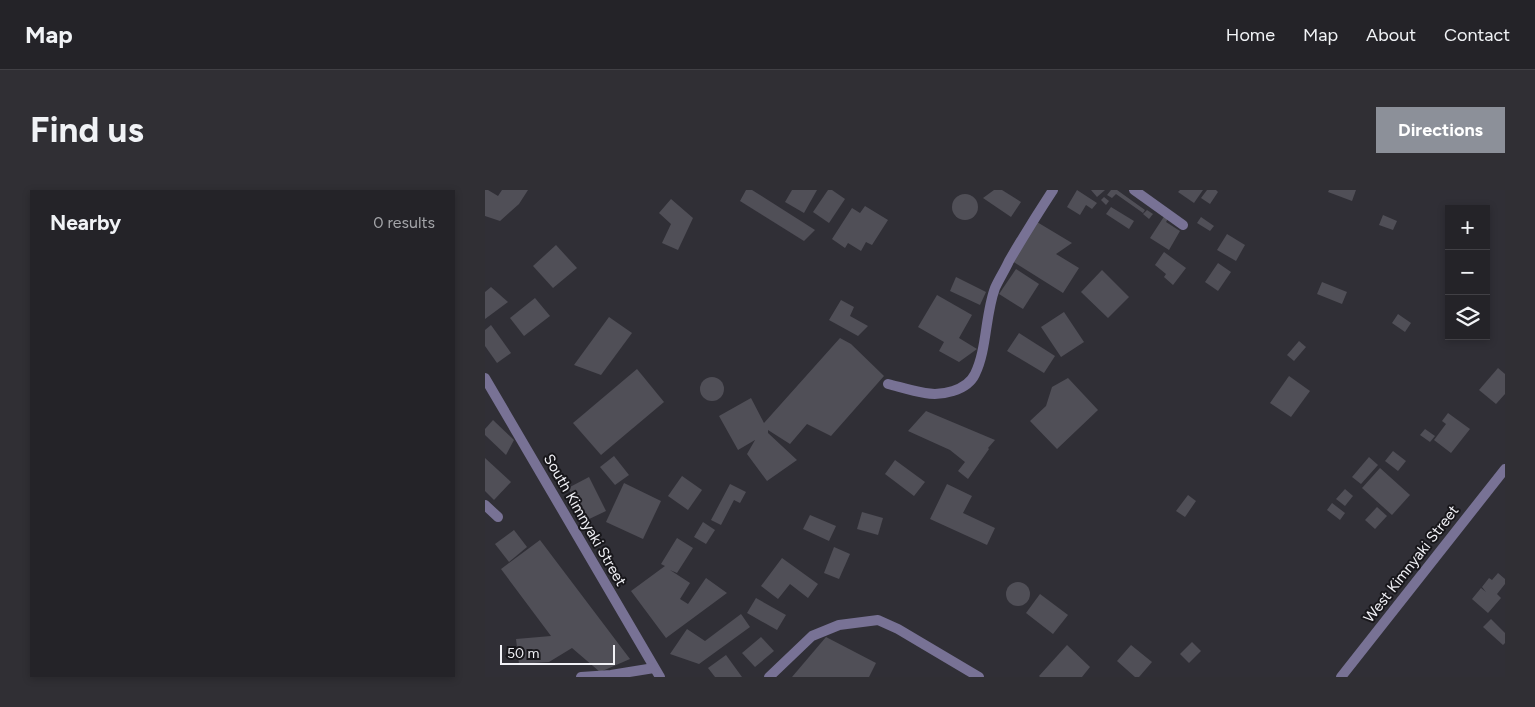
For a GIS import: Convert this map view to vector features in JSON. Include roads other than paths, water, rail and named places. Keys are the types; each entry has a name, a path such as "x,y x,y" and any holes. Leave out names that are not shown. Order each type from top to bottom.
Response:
{"street":[{"path":"888,384 925,393 943,394 970,381 975,375 981,358 991,301 996,287 1024,234 1053,190"},
{"path":"1135,190 1183,225"},
{"name":"South Kimnyaki Street","path":"485,378 657,673"},
{"name":"West Kimnyaki Street","path":"1341,677 1505,469"},
{"path":"485,505 498,517"},
{"path":"769,677 795,650 812,636 839,625 878,620 898,629 979,677"},
{"path":"581,677 657,673"}]}
